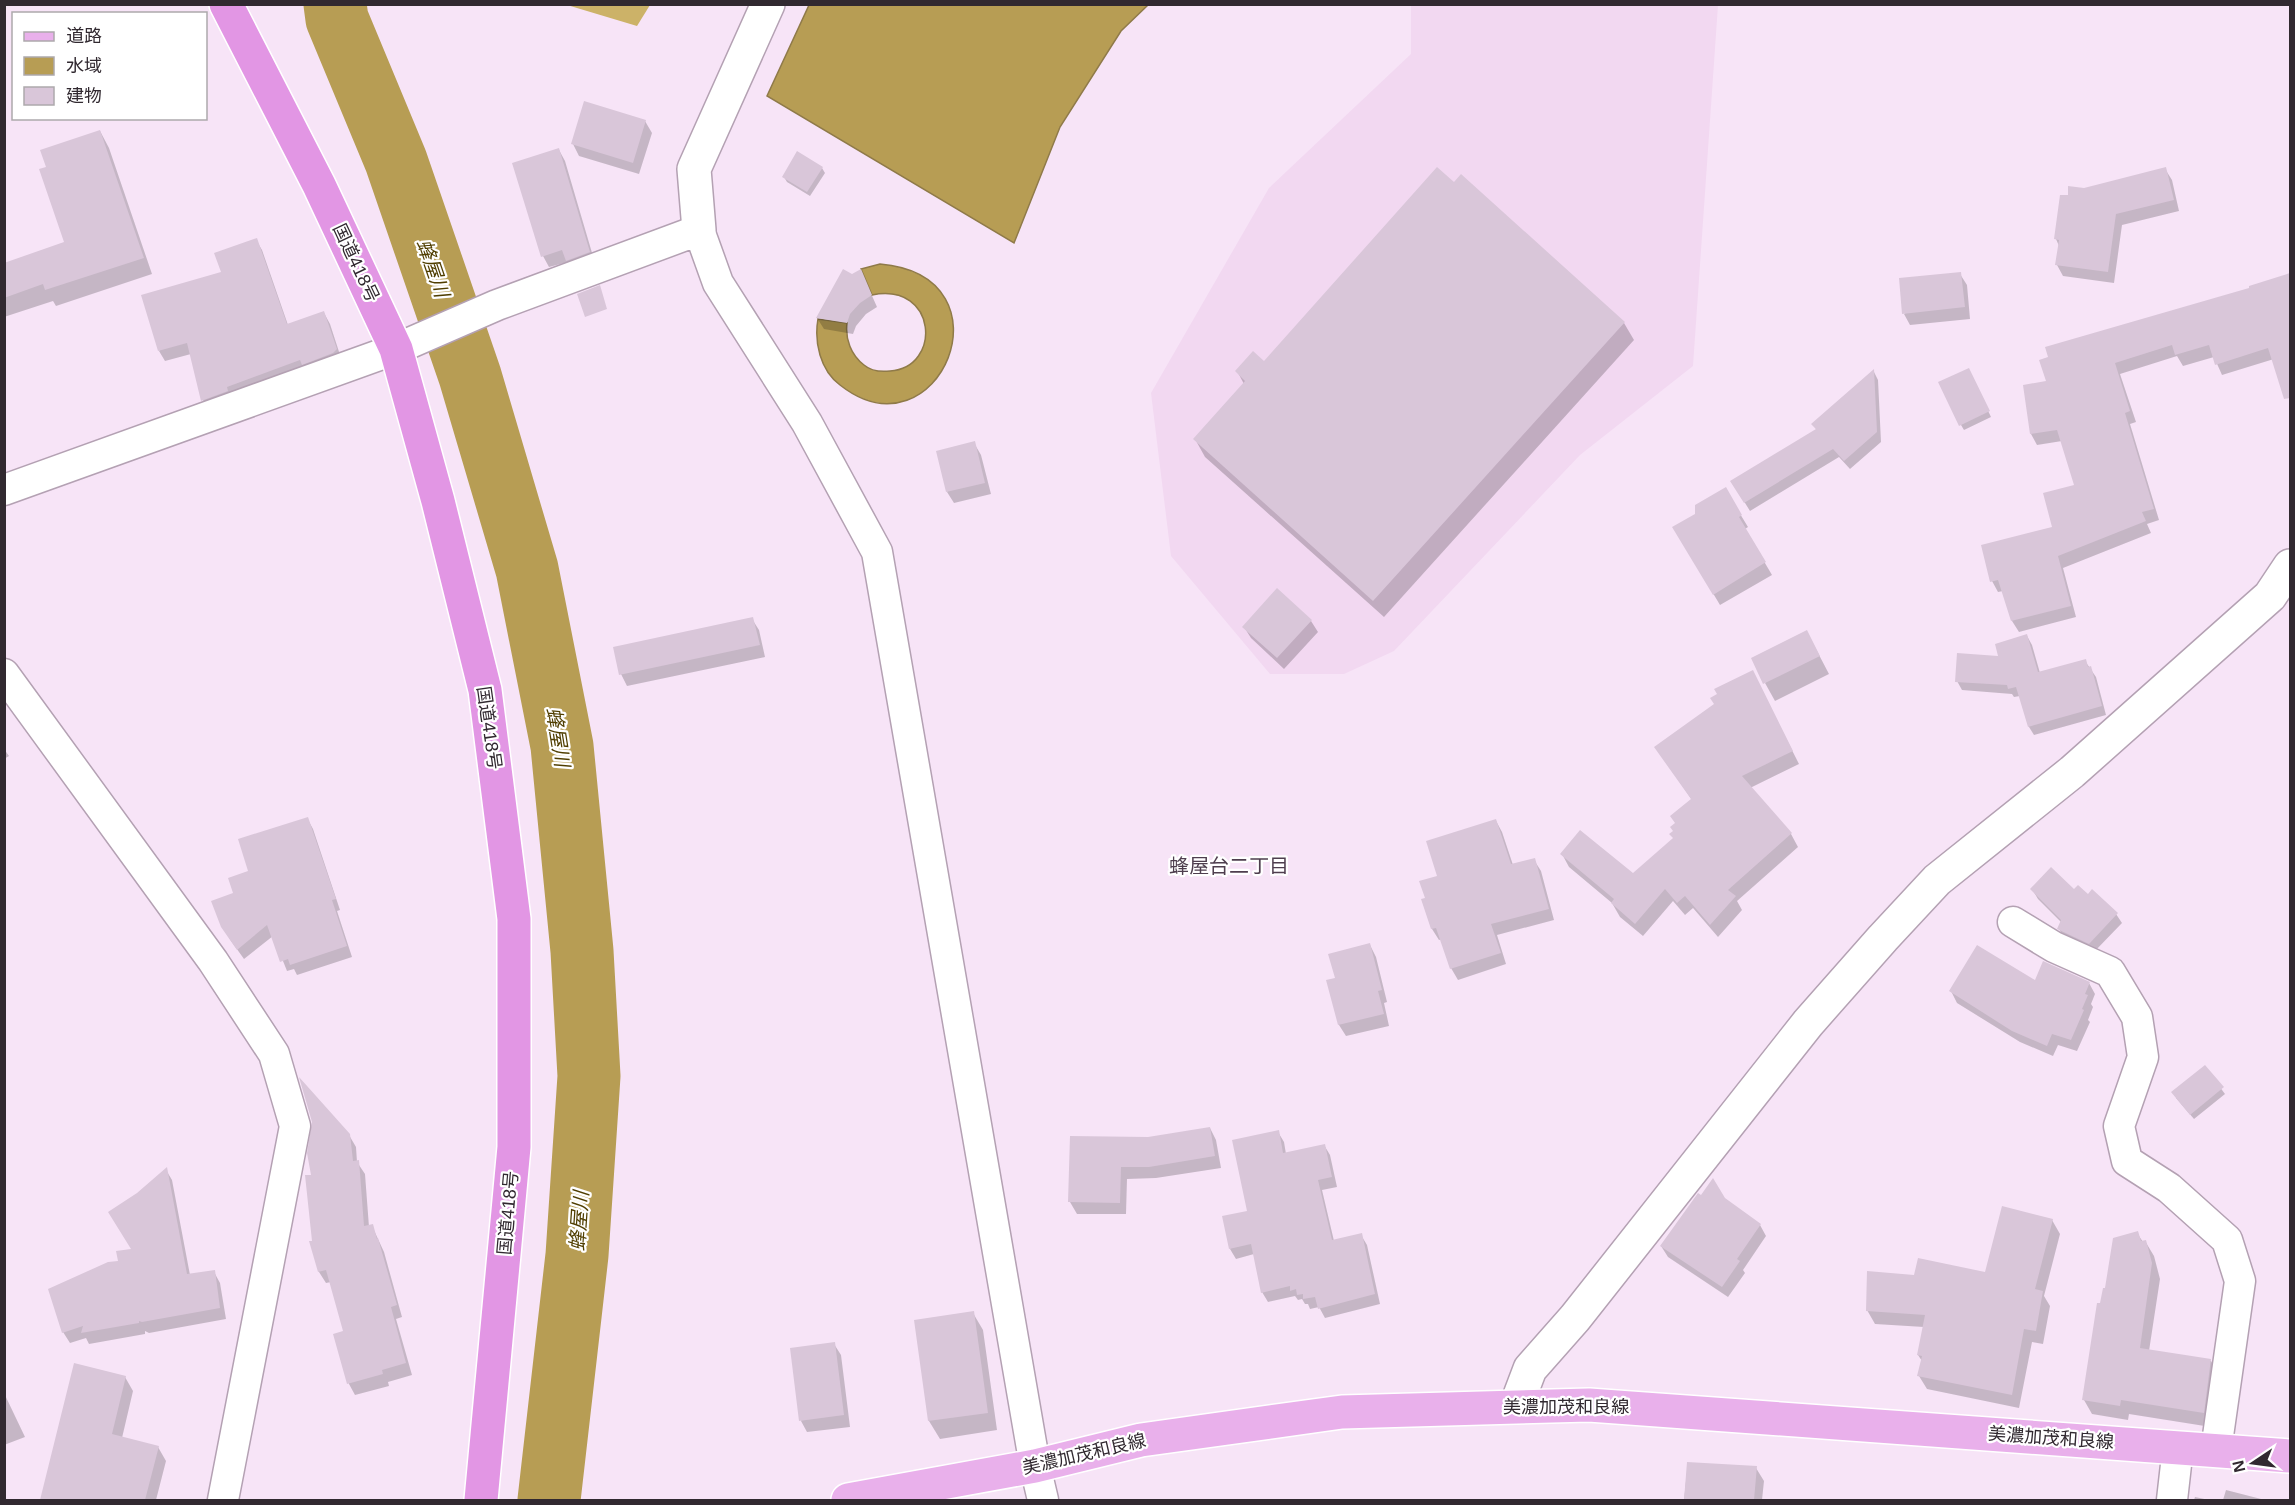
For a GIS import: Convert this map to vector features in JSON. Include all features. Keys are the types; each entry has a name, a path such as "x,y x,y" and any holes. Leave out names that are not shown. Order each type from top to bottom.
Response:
{"highway":[{"name":"国道418号","path":"226,4 320,185 396,349 438,501 485,690 514,919 514,1147 482,1500"}],"main road":[{"name":"美濃加茂和良線","path":"848,1500 1035,1466 1141,1440 1342,1412 1516,1406 1590,1405 2290,1456"}],"street":[{"path":"768,4 694,169 699,230 718,283 807,423 877,552 1035,1466 1043,1500"},
{"path":"4,490 396,349 497,305 699,230"},
{"path":"1516,1406 1530,1369 1575,1318 1808,1023 1883,938 1937,880 2072,772 2270,596 2290,566"},
{"path":"4,674 213,961 274,1054 295,1126 223,1500"},
{"path":"2013,922 2054,948 2110,972 2138,1017 2143,1057 2119,1126 2127,1161 2169,1188 2228,1240 2240,1281 2216,1450"},
{"path":"2172,1500 2178,1447"}],"shaded area":[{"path":"650,4 637,26 567,5"},
{"path":"1411,5 1718,5 1693,366 1580,455 1394,651 1344,674 1270,674 1171,556 1151,393 1269,188 1411,54"}],"water":[{"path":"809,4 1148,5 1121,31 1060,127 1014,243 767,96"},
{"path":"880,264 922,276 945,299 953,328 948,358 932,384 907,400 875,402 840,385 823,364 818,346 818,319 847,323 848,341 852,352 859,361 873,370 890,371 907,366 918,356 925,342 925,327 920,313 910,301 894,294 872,295 861,269"}],"building":[{"path":"584,101 646,120 633,163 571,144"},
{"path":"100,130 144,258 45,290 43,284 4,298 4,263 64,242 39,169 46,167 40,150"},
{"path":"559,148 590,252 566,261 562,250 541,257 512,163"},
{"path":"797,151 823,167 807,192 782,177"},
{"path":"1437,167 1454,182 1461,174 1625,322 1373,601 1193,439 1245,381 1235,371 1253,351 1264,361"},
{"path":"2166,167 2174,200 2116,214 2108,272 2055,265 2059,240 2054,239 2060,195 2068,195 2068,186 2084,188"},
{"path":"257,238 287,324 324,311 337,349 333,353 302,365 300,360 227,387 228,391 201,401 187,343 158,351 141,295 221,272 214,253"},
{"path":"843,269 852,274 861,269 872,295 850,314 847,323 816,318"},
{"path":"1961,272 1965,307 1902,314 1899,278"},
{"path":"2290,273 2290,398 2284,399 2268,348 2215,365 2209,345 2175,355 2172,345 2115,363 2130,411 2125,413 2154,509 2142,512 2146,521 2058,556 2071,606 2011,621 1998,580 1990,582 1981,545 2052,527 2043,493 2074,485 2057,430 2030,434 2023,385 2046,381 2039,360 2048,357 2045,347 2249,288 2249,286"},
{"path":"600,285 607,309 585,317 577,294"},
{"path":"1969,368 1990,411 1959,426 1938,382"},
{"path":"1874,369 1877,432 1844,461 1833,449 1744,503 1730,481 1816,429 1811,424"},
{"path":"975,441 985,483 946,492 936,451"},
{"path":"1726,487 1742,515 1739,517 1766,562 1713,595 1672,527 1695,514 1695,505"},
{"path":"1277,588 1312,620 1277,658 1242,627"},
{"path":"753,617 760,645 619,675 613,647"},
{"path":"1807,630 1820,656 1763,684 1751,658"},
{"path":"2027,634 2038,672 2086,659 2088,667 2091,666 2102,706 2028,727 2016,687 2008,689 2007,685 1955,682 1957,653 1998,656 1995,644"},
{"path":"1753,670 1793,751 1742,776 1792,833 1728,890 1736,896 1710,925 1685,896 1677,903 1665,889 1635,924 1611,903 1614,899 1560,854 1580,830 1633,873 1673,838 1669,834 1673,831 1670,827 1675,823 1670,816 1691,799 1654,747 1714,704 1710,698 1717,694 1714,689"},
{"path":"308,817 336,899 332,900 347,946 290,965 288,959 280,962 267,925 237,950 221,927 211,901 233,893 228,878 248,871 238,839"},
{"path":"1496,819 1511,864 1535,858 1549,909 1491,924 1501,953 1450,969 1436,928 1431,929 1421,899 1425,898 1419,881 1437,876 1426,841"},
{"path":"2051,867 2074,889 2078,885 2088,894 2092,889 2118,913 2089,944 2057,929 2061,920 2030,889"},
{"path":"1370,943 1382,990 1378,991 1384,1014 1338,1025 1326,980 1335,978 1328,954"},
{"path":"1977,945 2035,980 2043,961 2090,982 2085,994 2088,995 2082,1009 2084,1010 2071,1040 2052,1034 2047,1046 2012,1031 1949,991"},
{"path":"2205,1065 2224,1087 2190,1115 2171,1092"},
{"path":"299,1077 350,1134 353,1161 359,1160 364,1226 373,1224 397,1305 391,1307 406,1363 382,1370 383,1374 347,1384 333,1334 343,1331 326,1270 318,1272 309,1241 312,1241 305,1175 311,1175 307,1153 312,1122"},
{"path":"1210,1127 1215,1156 1149,1167 1121,1167 1120,1203 1068,1202 1070,1136 1148,1137"},
{"path":"1279,1130 1283,1153 1325,1144 1332,1177 1318,1180 1332,1240 1362,1233 1375,1294 1318,1309 1315,1297 1303,1299 1303,1294 1297,1295 1296,1289 1290,1291 1290,1286 1261,1293 1251,1244 1229,1249 1222,1216 1247,1211 1232,1140"},
{"path":"167,1167 187,1274 215,1270 220,1308 81,1333 83,1326 62,1333 48,1289 108,1262 118,1261 116,1251 131,1249 108,1212 137,1193"},
{"path":"1713,1178 1725,1198 1761,1224 1737,1259 1740,1261 1722,1287 1660,1246 1698,1193 1701,1195"},
{"path":"2002,1206 2053,1219 2035,1289 2043,1291 2036,1331 2024,1329 2012,1395 1917,1376 1922,1356 1917,1355 1925,1315 1866,1311 1867,1271 1914,1275 1918,1258 1985,1272"},
{"path":"2138,1231 2141,1241 2146,1240 2152,1263 2140,1348 2211,1359 2204,1413 2121,1400 2120,1406 2082,1400 2097,1303 2100,1303 2103,1288 2105,1288 2113,1238"},
{"path":"974,1311 988,1413 928,1421 914,1320"},
{"path":"835,1342 844,1415 799,1421 790,1348"},
{"path":"74,1363 126,1376 112,1434 159,1446 145,1500 40,1500"},
{"path":"1687,1462 1757,1466 1754,1500 1684,1500"}],"waterway":[{"name":"蜂屋川","path":"335,4 337,19 396,161 470,376 527,569 562,746 582,951 589,1076 577,1255 549,1500"}],"district":[{"name":"蜂屋台二丁目","path":"1229,866"}]}
